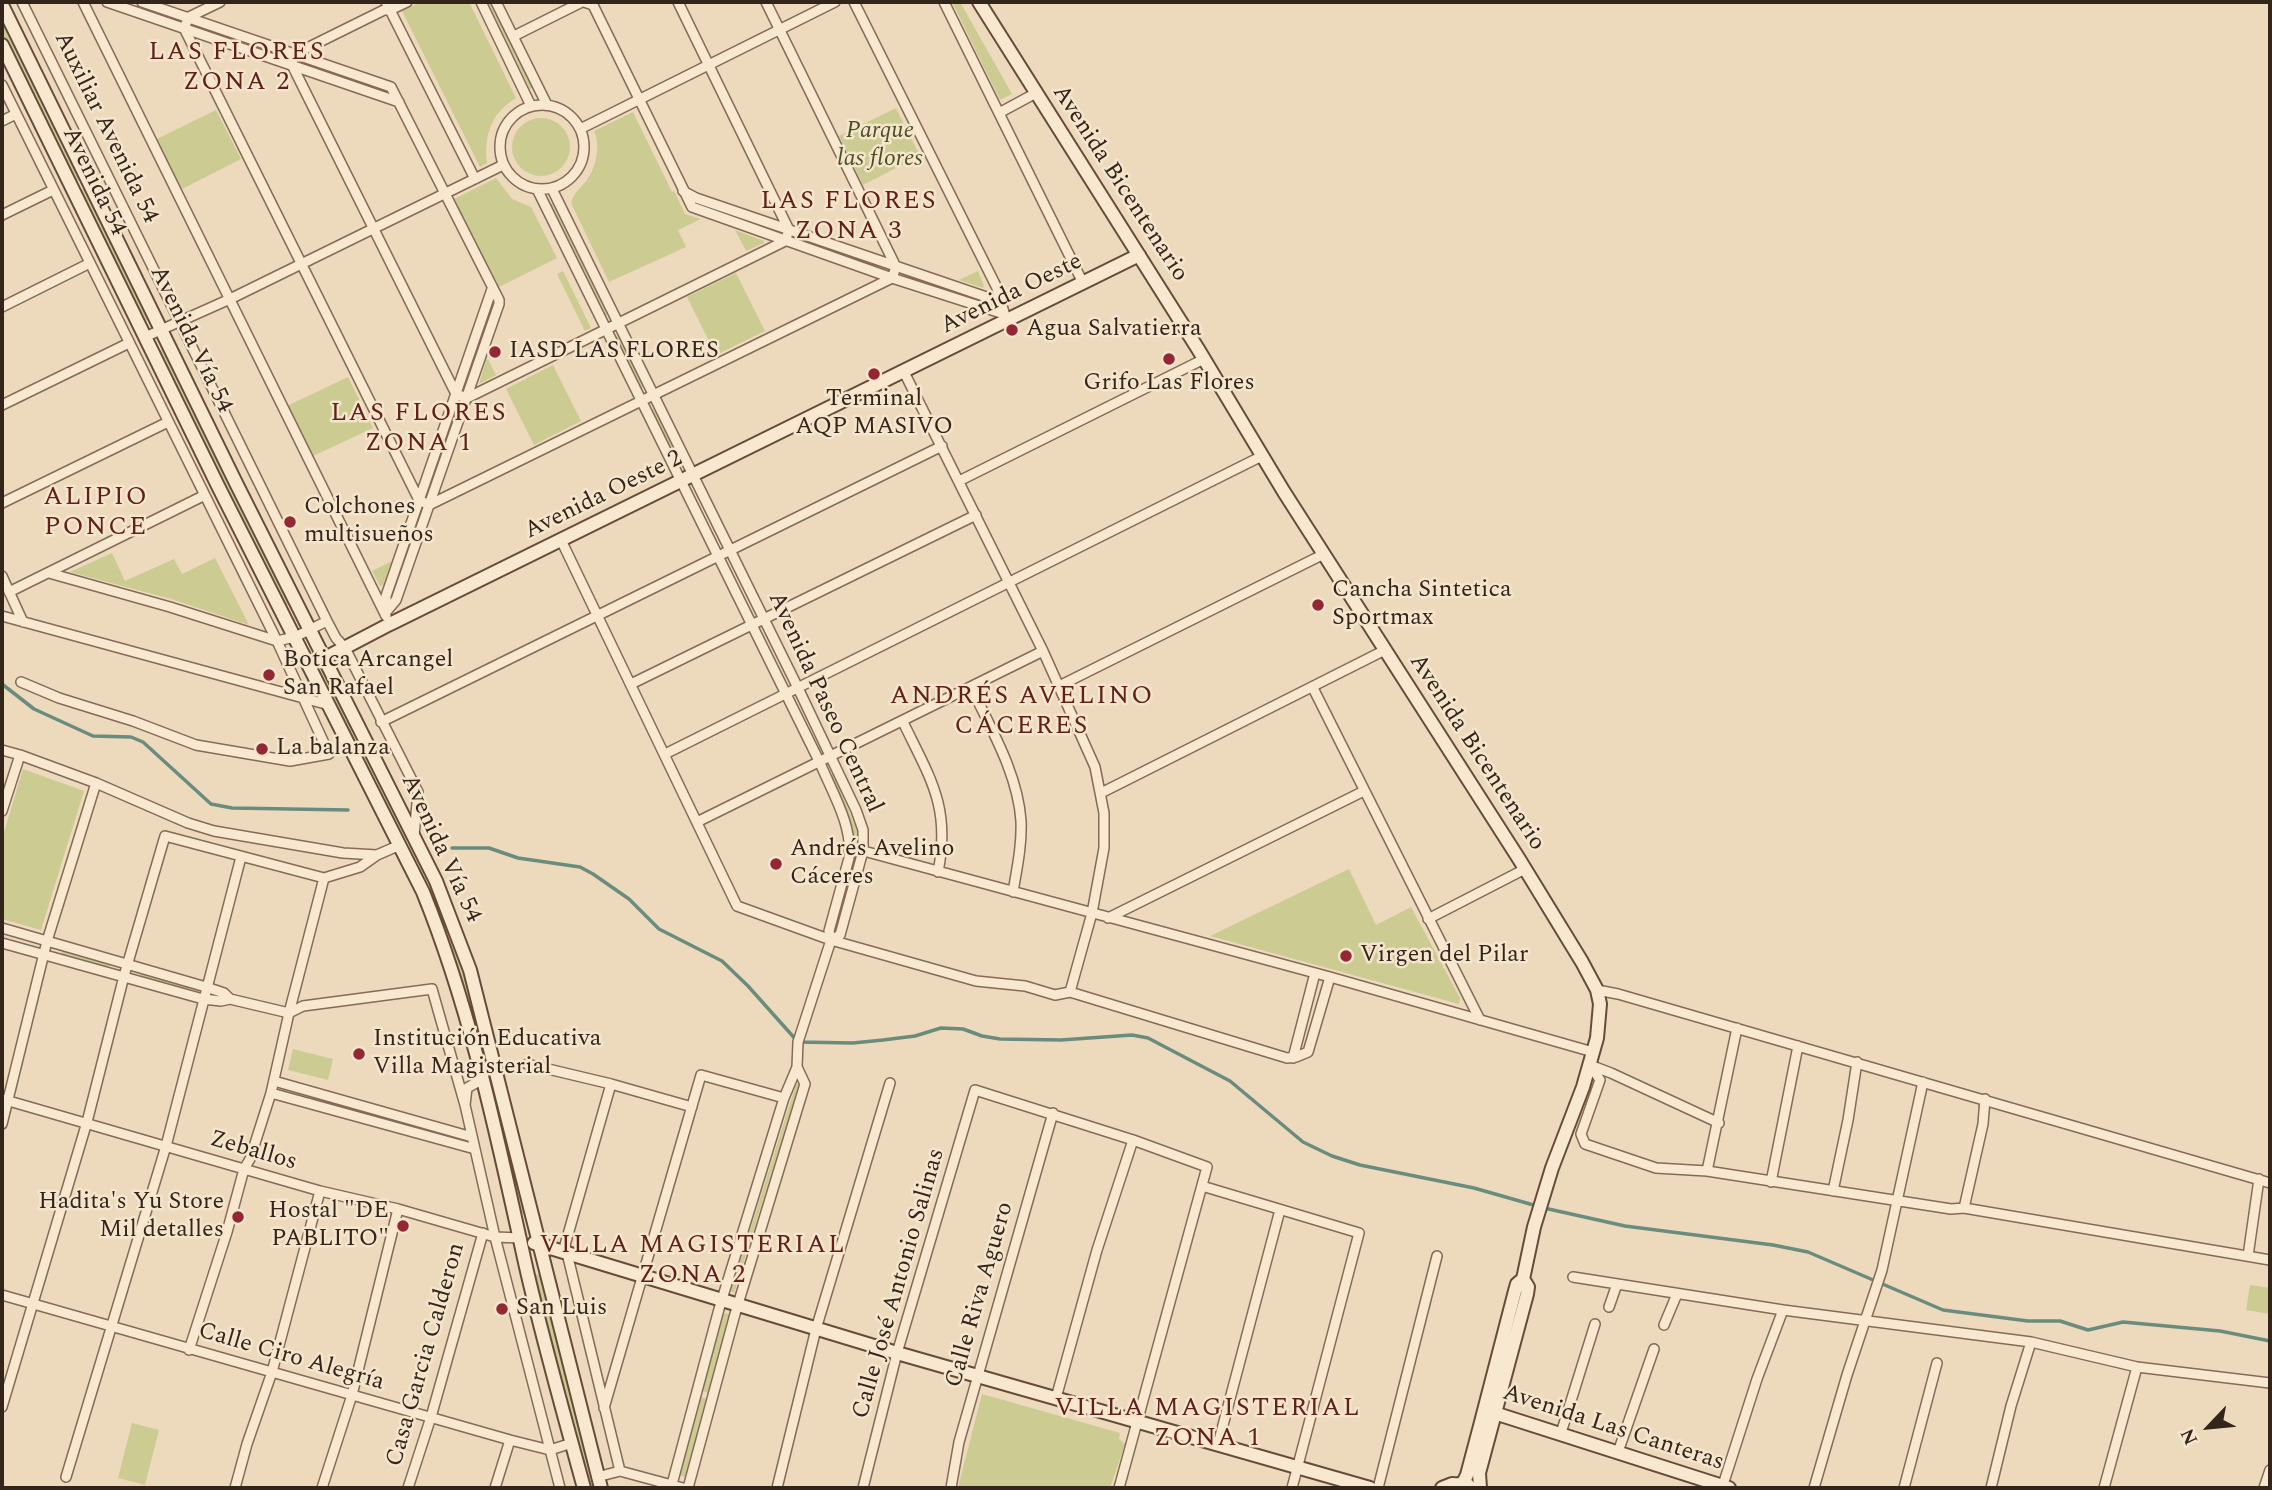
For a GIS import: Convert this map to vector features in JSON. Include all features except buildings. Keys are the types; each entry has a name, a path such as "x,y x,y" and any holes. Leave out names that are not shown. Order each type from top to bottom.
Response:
{"main road":[{"name":"Avenida Bicentenario","path":"979,2 1262,456 1525,869 1597,990 1600,1020 1590,1066 1560,1142 1534,1227 1523,1279 1528,1287 1527,1294 1491,1411 1463,1483"},
{"name":"Avenida Vía 54","path":"2,5 323,659 436,881 470,970 599,1483"},
{"name":"Avenida 54","path":"2,45 145,337"},
{"name":"Avenida Oeste","path":"904,372 1006,317 1139,255"},
{"name":"Avenida Vía 54","path":"145,337 400,845 442,939 482,1079 584,1488"},
{"name":"Avenida Oeste 2","path":"323,659 345,648 387,619 561,540 904,372"},
{"path":"521,1238 641,1277 977,1377 1370,1488"},
{"name":"Avenida Bicentenario","path":"1478,1488 1491,1411"},
{"name":"Avenida Las Canteras","path":"1491,1411 1725,1488"},
{"path":"1442,1488 1463,1483 1478,1488"}],"street":[{"name":"Auxiliar Avenida 54","path":"22,2 327,621 345,648 418,792 414,837"},
{"path":"83,2 387,619"},
{"path":"107,2 399,102"},
{"path":"142,2 391,87 494,291 499,304 396,600 387,619"},
{"path":"184,28 189,17 220,2"},
{"path":"293,55 388,6 407,2"},
{"path":"481,2 531,106"},
{"path":"496,2 547,105"},
{"path":"293,55 292,65 456,394 467,398 785,241 789,230 678,2"},
{"path":"429,505 892,278 896,267 766,2"},
{"path":"580,128 835,2"},
{"path":"854,2 997,288 1006,317"},
{"path":"944,2 1083,283"},
{"path":"514,36 588,3 692,207 1006,317"},
{"path":"388,6 475,179"},
{"path":"184,28 419,500 429,505"},
{"path":"2,85 277,641 329,754 289,761 196,745 133,721 59,698 21,682"},
{"path":"999,113 1036,93"},
{"path":"547,105 561,109 580,128 583,140 582,161 570,178 552,188 537,189 518,182 503,165 499,144 506,124 522,110 531,106 547,105"},
{"path":"2,121 16,114"},
{"path":"145,337 301,265 503,165"},
{"name":"Avenida Paseo Central","path":"552,188 653,394 718,557 837,802 850,848 829,931 831,940 840,935 863,851 863,830 831,757 730,551 687,478"},
{"path":"537,189 642,400 687,478"},
{"path":"2,215 53,190"},
{"path":"684,191 696,198 1001,302"},
{"path":"2,307 90,264"},
{"path":"387,619 386,596 494,291"},
{"path":"2,405 129,343"},
{"path":"959,481 1204,359"},
{"path":"904,372 1043,651 1088,748 1101,793 1104,848 1092,913 1070,992"},
{"path":"2,503 168,422"},
{"path":"381,722 942,446"},
{"path":"664,754 1262,456"},
{"path":"9,592 203,496"},
{"path":"631,684 976,515"},
{"path":"561,540 737,906 831,940 976,981 1025,986 1055,995 1070,992 1287,1058 1307,1052 1330,977"},
{"path":"1059,686 1324,554"},
{"path":"49,573 277,641 295,637 327,621"},
{"path":"2,576 23,622"},
{"path":"2,616 329,705"},
{"path":"1101,793 1385,650"},
{"path":"697,822 1043,651"},
{"path":"971,687 1009,772 1018,802 1021,839 1013,892"},
{"path":"1313,688 1480,1020"},
{"path":"903,722 940,804 943,835 938,872"},
{"path":"2,750 96,783 188,823 214,831 343,853 377,855"},
{"path":"2,811 20,755"},
{"path":"2,1124 5,1100 47,941 96,783"},
{"path":"1108,918 1364,791"},
{"path":"2,1407 87,1122 124,976 164,836 324,878 360,867 377,855 400,845"},
{"path":"850,848 1330,977 1593,1052"},
{"path":"66,1477 166,1146 241,857"},
{"path":"1428,919 1525,869"},
{"path":"189,1350 228,1232 244,1170 271,1093 324,878"},
{"path":"2,928 206,986 224,993 230,999"},
{"path":"671,1487 722,1301 784,1098 797,1067 798,1042 831,940"},
{"path":"2,943 203,999 230,999 289,1013 303,1006 432,989 465,1105 495,1237 560,1488"},
{"path":"1293,1058 1315,973"},
{"path":"1597,990 1619,994 2270,1182"},
{"path":"1707,1171 1737,1028"},
{"path":"1771,1182 1798,1046"},
{"path":"1833,1191 1849,1120 1857,1062"},
{"path":"527,1063 692,1107"},
{"path":"1590,1066 1611,1073 1719,1124"},
{"path":"1590,1066 1600,1080 1581,1134 1585,1144 1656,1168 1707,1171 1898,1202 1951,1209 1964,1208 2270,1260"},
{"path":"599,1483 620,1471 671,1487 685,1488 737,1305 805,1084 797,1067"},
{"path":"604,1408 701,1075 784,1098"},
{"path":"465,1105 467,1088 482,1079"},
{"path":"274,1081 472,1137"},
{"path":"1814,1488 1847,1375 1881,1277 1923,1082"},
{"path":"777,1488 816,1329 890,1083"},
{"path":"611,1084 565,1245 620,1471"},
{"name":"Calle José Antonio Salinas","path":"863,1488 897,1353 975,1090 1053,1113"},
{"path":"271,1093 475,1149"},
{"path":"1964,1208 1983,1124 1985,1099"},
{"name":"Zeballos","path":"5,1100 320,1191 398,1209 495,1237 521,1238"},
{"path":"1053,1113 1207,1167 1119,1488"},
{"name":"Calle Riva Aguero","path":"951,1488 959,1442 1053,1113"},
{"path":"1056,1398 1097,1250 1133,1140"},
{"path":"2248,1256 2259,1179"},
{"path":"1202,1186 1359,1233 1292,1488"},
{"path":"235,1488 272,1372 320,1191"},
{"path":"322,1488 352,1395 398,1209"},
{"path":"1218,1444 1280,1210"},
{"name":"Casa Garcia Calderon","path":"408,1488 483,1233"},
{"path":"1378,1488 1437,1256"},
{"path":"1573,1277 1783,1310 2031,1342 2137,1367 2270,1383"},
{"path":"1609,1307 1617,1284"},
{"path":"1664,1325 1677,1294"},
{"name":"Calle Ciro Alegría","path":"2,1295 550,1450"},
{"path":"1725,1488 1757,1379 1783,1310"},
{"path":"1561,1433 1595,1324"},
{"path":"1991,1488 2011,1406 2031,1342"},
{"path":"1618,1452 1654,1349"},
{"path":"1904,1488 1937,1363"},
{"path":"2104,1488 2137,1367"},
{"path":"495,1488 509,1440"},
{"path":"550,1450 572,1443"},
{"path":"2264,1488 2270,1472"}],"green space":[{"path":"420,2 469,2 516,98 495,118 488,134 487,163 480,167 402,11"},
{"path":"487,2 491,2 533,87 530,89"},
{"path":"952,2 960,2 1012,94 1000,100"},
{"path":"2,16 82,179 75,183 2,33"},
{"path":"205,28 275,52 274,56 204,31"},
{"path":"312,65 386,89 384,93 311,68"},
{"name":"Parque las flores","path":"896,108 920,156 863,185 839,136"},
{"path":"216,110 241,159 180,190 155,140"},
{"path":"633,112 685,214 701,219 678,230 686,247 609,282 571,203 595,163 597,143 594,131"},
{"path":"535,118 547,118 562,126 570,141 570,153 562,168 547,176 535,176 520,168 512,153 512,141 520,126"},
{"path":"496,178 512,199 531,207 557,258 499,287 454,199"},
{"path":"86,187 150,319 144,322 79,191"},
{"path":"552,203 608,315 605,316 549,205"},
{"path":"735,230 764,241 764,243 746,251"},
{"path":"800,238 872,263 871,266 799,242"},
{"path":"563,271 591,328 585,331 557,274"},
{"path":"978,271 983,288 959,280"},
{"path":"736,273 765,331 716,355 687,297"},
{"path":"909,275 981,299 980,303 908,279"},
{"path":"490,306 494,308 469,379 465,377"},
{"path":"619,336 644,387 640,388 616,337"},
{"path":"165,348 291,603 284,607 158,351"},
{"path":"488,359 496,375 479,384 486,360"},
{"path":"553,365 581,421 534,445 506,389"},
{"path":"348,377 373,428 311,457 287,406"},
{"path":"455,407 459,409 432,485 428,484"},
{"path":"654,409 679,458 675,459 651,410"},
{"path":"112,553 125,581 174,559 182,574 215,558 249,625 171,599 70,572"},
{"path":"392,561 383,585 380,586 372,571"},
{"path":"319,661 409,840 404,842 314,663"},
{"path":"23,769 84,791 41,930 2,919 2,839"},
{"path":"833,773 859,835 853,837 830,775"},
{"path":"411,844 450,934 480,1027 474,1028 447,939 406,847"},
{"path":"856,856 834,934 832,933 853,858"},
{"path":"1349,869 1376,925 1411,907 1460,998 1459,1004 1210,936"},
{"path":"62,950 110,963 109,968 61,955"},
{"path":"141,972 189,986 188,991 140,977"},
{"path":"482,1035 526,1215 520,1213 476,1036"},
{"path":"293,1049 333,1059 328,1080 288,1070"},
{"path":"796,1084 799,1084 734,1293 731,1291"},
{"path":"540,1274 596,1488 589,1488 534,1275"},
{"path":"2250,1285 2270,1288 2270,1314 2246,1310"},
{"path":"723,1313 729,1314 709,1393 702,1391"},
{"path":"982,1394 1120,1433 1119,1439 1125,1444 1110,1488 958,1488"},
{"path":"701,1397 707,1399 686,1477 679,1475"},
{"path":"132,1423 159,1430 145,1485 118,1478"}],"waterway":[{"path":"2,684 34,709 93,736 131,737 143,742 211,804 232,808 348,810"},
{"path":"452,848 489,848 518,858 580,867 593,874 629,899 659,929 722,961 798,1042 853,1043 915,1036 941,1028 963,1029 1000,1039 1061,1040 1132,1035 1148,1038 1230,1081 1303,1142 1332,1156 1360,1165 1474,1188 1544,1208 1625,1226 1808,1252 1943,1310 2028,1321 2060,1321 2088,1330 2123,1322 2220,1331 2270,1341"}],"place":[{"name":"Agua Salvatierra","path":"1012,330"},
{"name":"IASD LAS FLORES","path":"495,352"},
{"name":"Grifo Las Flores","path":"1169,359"},
{"name":"Terminal AQP MASIVO","path":"874,374"},
{"name":"Colchones multisueños","path":"290,522"},
{"name":"Cancha Sintetica Sportmax","path":"1318,605"},
{"name":"Botica Arcangel San Rafael","path":"269,675"},
{"name":"La balanza","path":"262,749"},
{"name":"Andrés Avelino Cáceres","path":"776,864"},
{"name":"Virgen del Pilar","path":"1346,956"},
{"name":"Institución Educativa Villa Magisterial","path":"359,1054"},
{"name":"Hadita's Yu Store Mil detalles","path":"238,1217"},
{"name":"Hostal \"DE PABLITO\"","path":"403,1226"},
{"name":"San Luis","path":"502,1309"}],"district":[{"name":"LAS FLORES ZONA 2","path":"237,69"},
{"name":"LAS FLORES ZONA 3","path":"849,218"},
{"name":"LAS FLORES ZONA 1","path":"419,430"},
{"name":"ALIPIO PONCE","path":"96,514"},
{"name":"ANDRÉS AVELINO CÁCERES","path":"1022,713"},
{"name":"VILLA MAGISTERIAL ZONA 2","path":"693,1262"},
{"name":"VILLA MAGISTERIAL ZONA 1","path":"1208,1425"}]}
